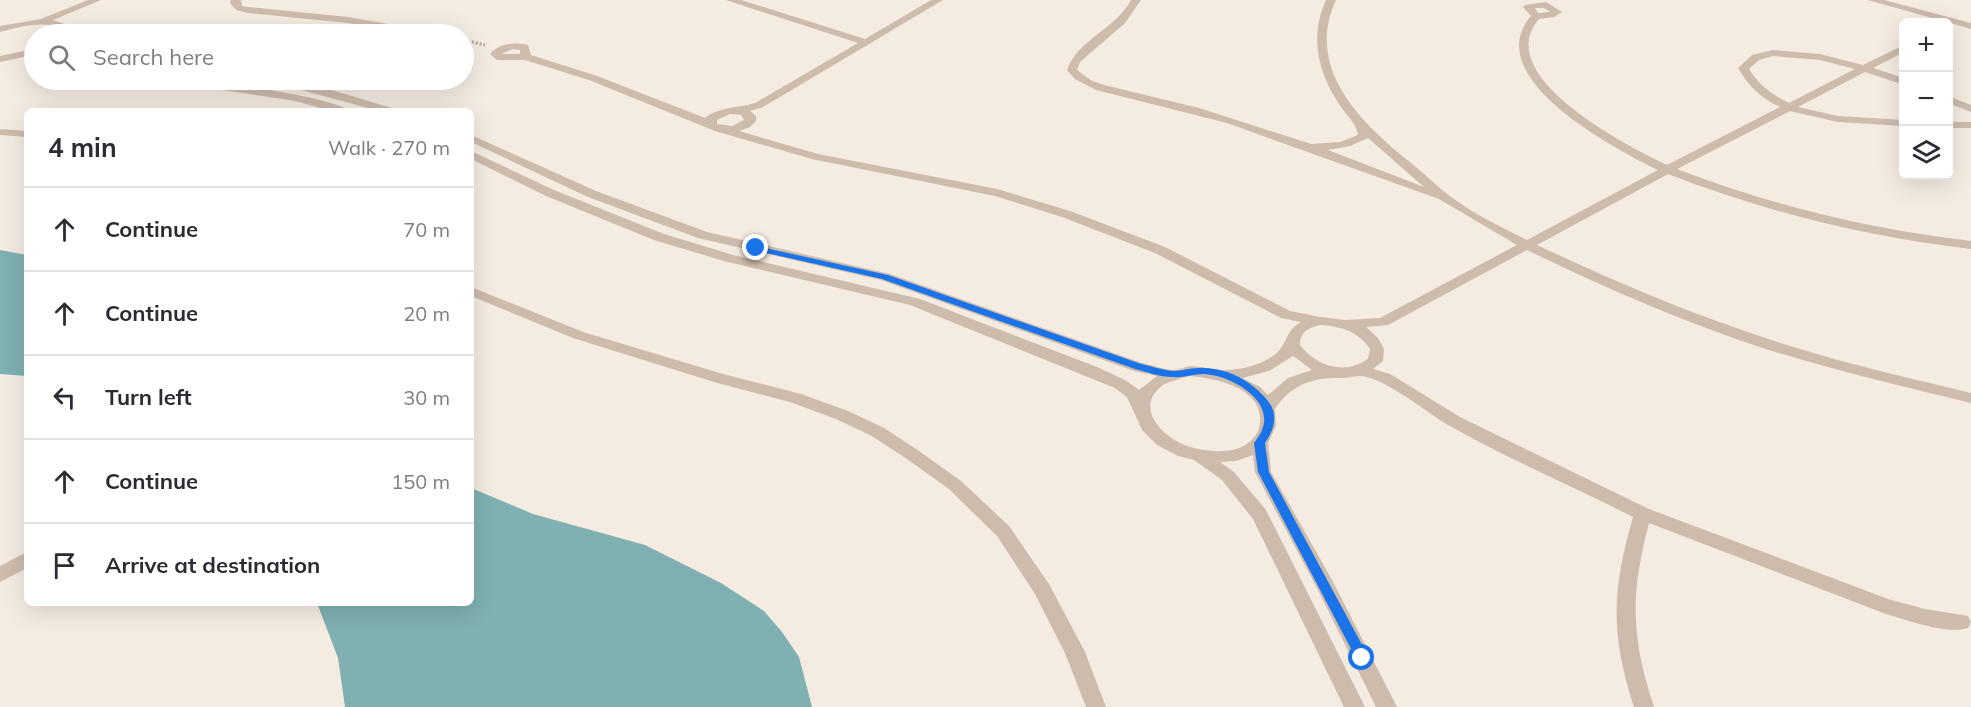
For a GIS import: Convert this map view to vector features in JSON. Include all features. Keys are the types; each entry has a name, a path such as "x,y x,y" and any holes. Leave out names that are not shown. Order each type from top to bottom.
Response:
{"street":[{"path":"25,24 78,8 96,0"},
{"path":"236,0 235,3 239,8 248,10 368,24"},
{"path":"731,0 866,42"},
{"path":"714,127 732,130 759,105 938,0"},
{"path":"1136,0 1133,8 1114,29 1077,57 1072,70 1076,75 1096,86 1170,103 1306,146 1451,202 1526,244 1647,299 1737,332 1847,368 1971,398"},
{"path":"1319,0 1324,16"},
{"path":"1331,0 1324,16 1319,41 1326,73 1350,113 1362,127 1451,202"},
{"path":"1873,0 1935,18"},
{"path":"69,24 78,8"},
{"path":"1953,23 1971,14"},
{"path":"1536,16 1524,33 1522,47 1525,61 1540,85 1575,117 1667,170 1743,196 1833,221 1871,230 1971,244"},
{"path":"30,23 35,24"},
{"path":"1953,23 1971,26"},
{"path":"0,29 24,24"},
{"path":"526,57 593,78 693,116 714,127 763,142 847,165 997,193 1066,214 1160,250 1286,315 1346,324 1383,322 1526,244 1899,51"},
{"path":"1899,80 1825,57 1796,54 1765,56 1746,63 1743,68 1748,81 1768,97 1790,107 1847,121 1899,123"},
{"path":"0,59 24,55"},
{"path":"243,90 296,98 334,108"},
{"path":"313,90 381,108"},
{"path":"1953,101 1969,107"},
{"path":"693,116 724,111 746,117"},
{"path":"714,127 711,118 724,111"},
{"path":"746,117 751,130 763,142"},
{"path":"1953,125 1970,125"},
{"path":"1306,146 1346,145 1364,136 1362,127"},
{"path":"0,132 24,134"},
{"path":"474,139 592,194 703,235 885,277 1139,367 1172,374"},
{"path":"474,156 550,193 659,237 729,258 915,302 1120,384 1133,394 1152,434 1182,453 1224,458 1245,453 1260,443 1267,432 1270,420 1267,408 1257,394 1241,382 1222,374"},
{"path":"474,292 578,335 719,378 795,398 842,415 878,432 913,455 955,485 1003,531 1042,589 1075,652 1096,707"},
{"path":"1286,315 1294,340 1306,361 1330,372"},
{"path":"1141,408 1143,397 1149,387 1172,374 1188,371 1241,374 1266,367 1286,356 1300,328 1320,321"},
{"path":"1374,343 1383,322"},
{"path":"1346,324 1358,329 1374,343 1377,350 1375,362 1385,378"},
{"path":"1361,371 1375,362"},
{"path":"1267,408 1275,394 1289,382 1308,375 1361,371 1385,378 1454,421 1642,514 1876,602 1925,617 1968,622"},
{"path":"1260,443 1263,472 1325,585 1387,707"},
{"path":"1202,457 1228,476 1260,514 1355,707"},
{"path":"1642,514 1626,580 1625,612 1629,654 1644,707"},
{"path":"0,575 24,560"}],"water":[{"path":"0,250 24,254 24,376 0,374"},
{"path":"474,489 533,514 645,545 721,583 764,611 782,632 799,657 812,707 345,707 338,658 318,606 474,606"}],"route":[{"path":"756,248 885,277 924,289 1139,367 1172,374 1205,371 1222,374 1241,382 1257,394 1267,408 1270,420 1267,432 1260,443 1263,472 1362,658"}]}
